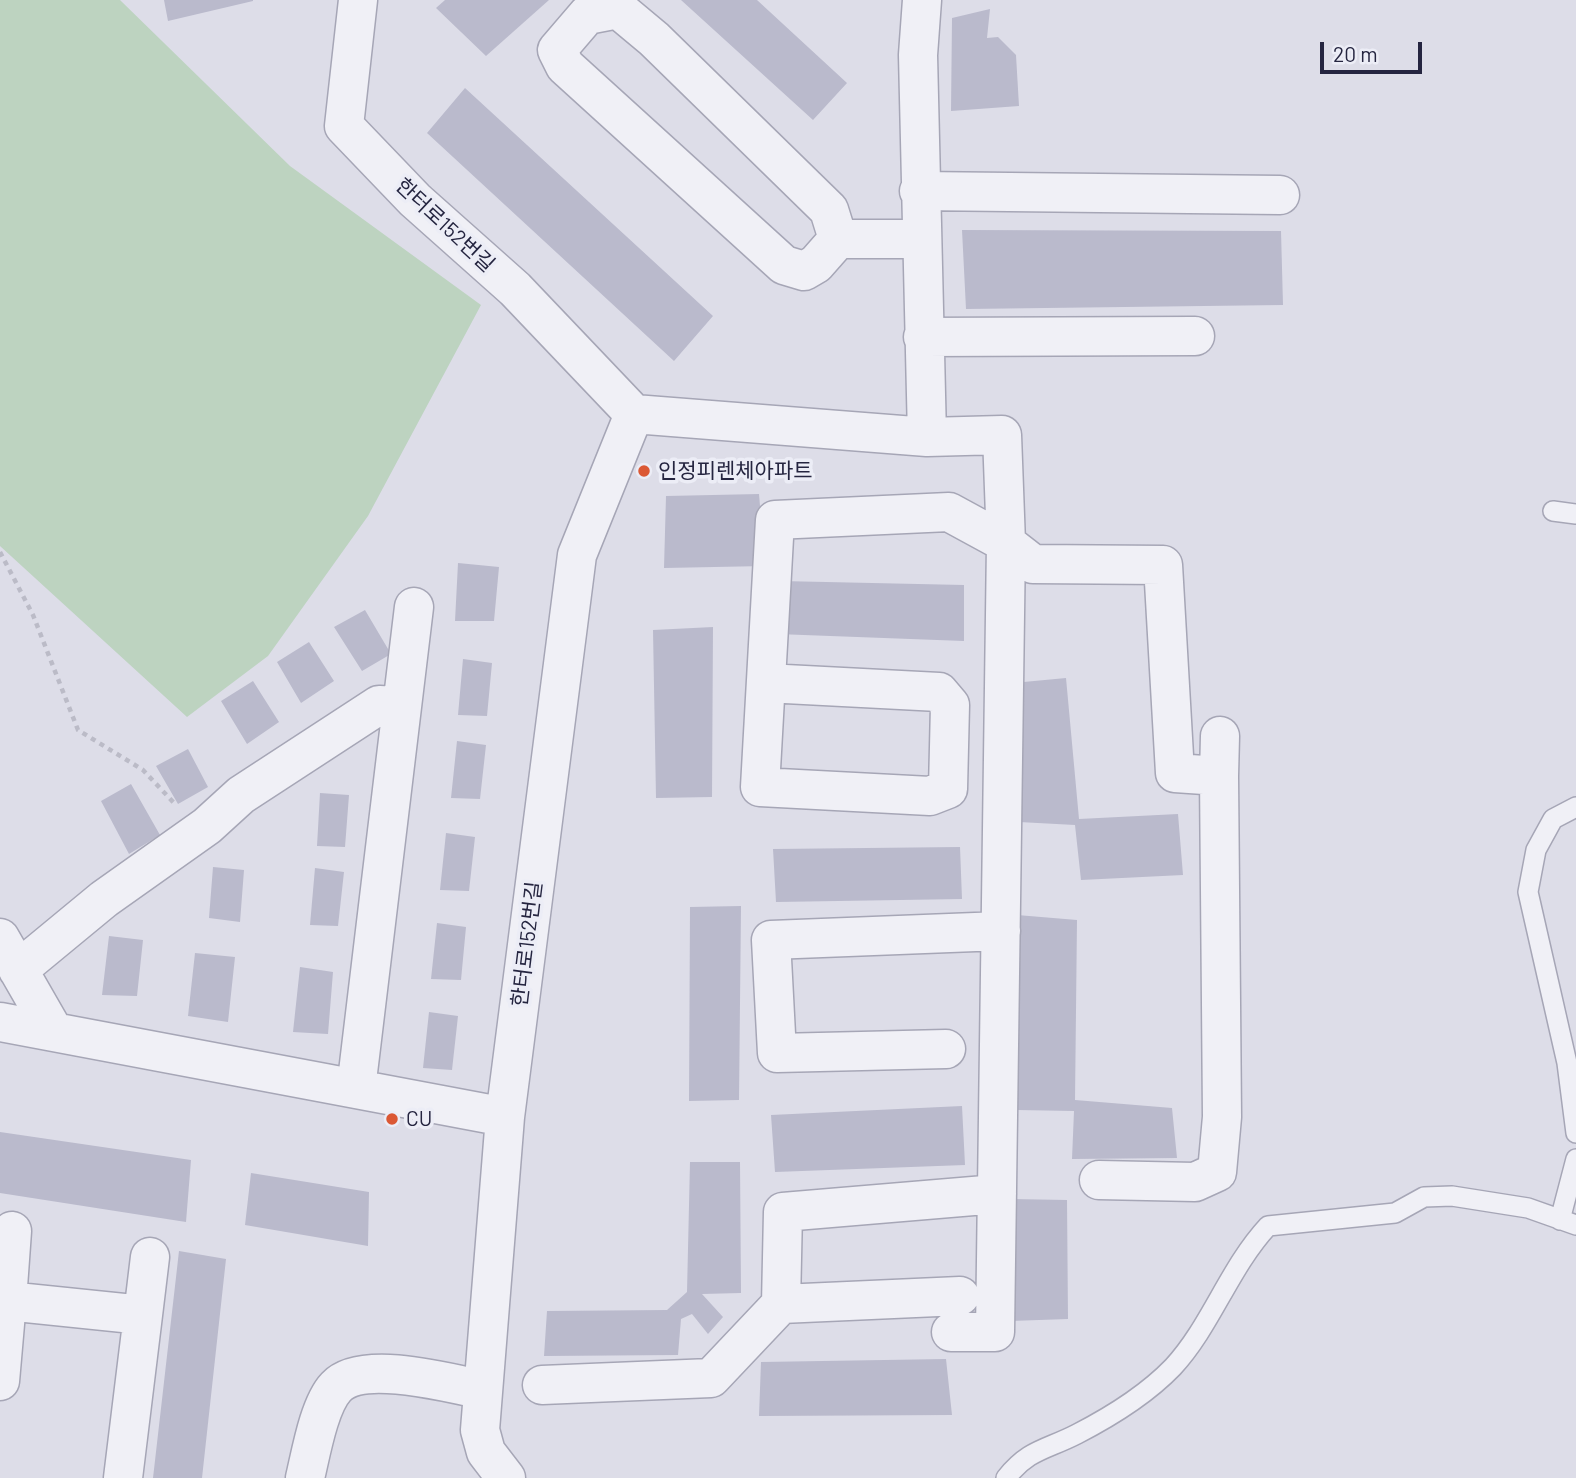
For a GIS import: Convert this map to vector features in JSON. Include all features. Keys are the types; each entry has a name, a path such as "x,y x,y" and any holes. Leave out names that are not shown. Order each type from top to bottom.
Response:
{"street":[{"name":"한터로152번길","path":"358,0 344,126 415,200 515,289 634,414 577,555 505,1117 480,1430 486,1452 506,1478"},
{"path":"922,0 918,55 919,191 927,437"},
{"path":"838,239 829,210 654,39 618,9 587,15 557,50 565,66 784,265 804,271 816,264 838,239 920,240"},
{"path":"919,191 1280,195"},
{"path":"923,337 1195,336"},
{"path":"634,414 927,437 1002,435 1006,542 995,1332 951,1332"},
{"path":"766,683 939,692 950,705 948,789 930,796 760,787 775,520 949,512 1006,542 1033,564 1163,565 1175,773 1219,776"},
{"path":"356,1089 414,607"},
{"path":"54,1032 9,954 104,899 207,826 241,795 379,705 400,706"},
{"path":"1099,1180 1195,1182 1217,1172 1222,1117 1220,736"},
{"path":"946,1049 777,1053 771,940 1001,931"},
{"path":"0,1022 505,1117"},
{"path":"542,1385 710,1378 781,1304 783,1212 997,1194"},
{"path":"0,1381 12,1231"},
{"path":"123,1478 150,1257"},
{"path":"781,1304 960,1296"},
{"path":"7,1301 143,1315"},
{"path":"305,1478 324,1411 337,1386 357,1376 408,1373 483,1390"}],"lane":[{"path":"1553,511 1576,514"},
{"path":"1576,807 1553,819 1536,850 1528,892 1567,1063 1576,1133"},
{"path":"1006,1478 1022,1458 1078,1434 1124,1407 1173,1366 1247,1250 1268,1226 1395,1213 1424,1198 1452,1196 1528,1208 1568,1222 1576,1159"}],"path":[{"path":"0,552 33,615 78,730 143,769 178,809 207,826"}],"green space":[{"path":"0,0 120,0 290,166 481,305 368,516 268,656 187,717 0,546"}],"building":[{"path":"164,0 253,0 253,1 168,21"},
{"path":"445,0 549,0 486,56 436,8"},
{"path":"681,0 757,0 847,83 813,120"},
{"path":"990,9 987,38 998,37 1016,55 1019,106 951,111 952,18"},
{"path":"465,88 713,316 674,361 427,133"},
{"path":"962,230 1281,231 1283,305 966,309"},
{"path":"759,494 765,566 664,568 666,496"},
{"path":"458,563 499,567 494,621 455,621"},
{"path":"780,581 964,585 964,641 777,634"},
{"path":"365,610 391,654 362,671 334,627"},
{"path":"713,627 712,797 656,798 653,630"},
{"path":"309,642 334,681 301,703 277,662"},
{"path":"463,659 492,663 487,716 458,715"},
{"path":"1066,678 1079,819 1178,814 1183,875 1081,880 1075,825 1019,822 1013,683"},
{"path":"253,681 279,722 247,744 221,701"},
{"path":"457,741 486,745 480,799 451,798"},
{"path":"188,749 208,787 178,804 156,766"},
{"path":"131,784 160,835 129,854 101,801"},
{"path":"320,793 349,795 345,847 317,846"},
{"path":"446,833 475,837 469,891 440,890"},
{"path":"960,847 962,899 776,902 773,849"},
{"path":"213,867 244,870 240,922 209,918"},
{"path":"315,868 344,872 338,926 310,925"},
{"path":"741,906 739,1100 689,1101 690,907"},
{"path":"1017,915 1077,920 1075,1100 1172,1108 1177,1158 1072,1159 1074,1111 1017,1110"},
{"path":"437,923 466,927 461,980 431,979"},
{"path":"109,936 143,940 137,996 102,995"},
{"path":"195,953 235,957 228,1022 188,1016"},
{"path":"300,967 333,972 328,1034 293,1032"},
{"path":"429,1012 458,1016 452,1070 423,1068"},
{"path":"962,1106 965,1165 775,1172 771,1115"},
{"path":"0,1132 191,1160 186,1222 0,1193"},
{"path":"690,1162 740,1162 741,1293 702,1294 723,1317 708,1334 692,1314 681,1319 678,1355 544,1356 547,1311 667,1310 687,1292"},
{"path":"251,1173 369,1192 368,1246 245,1225"},
{"path":"1011,1199 1067,1200 1068,1319 1010,1321"},
{"path":"179,1251 226,1259 202,1478 153,1478"},
{"path":"946,1359 952,1415 759,1416 761,1362"}],"place":[{"name":"인정피렌체아파트","path":"644,471"},
{"name":"CU","path":"392,1119"}]}
